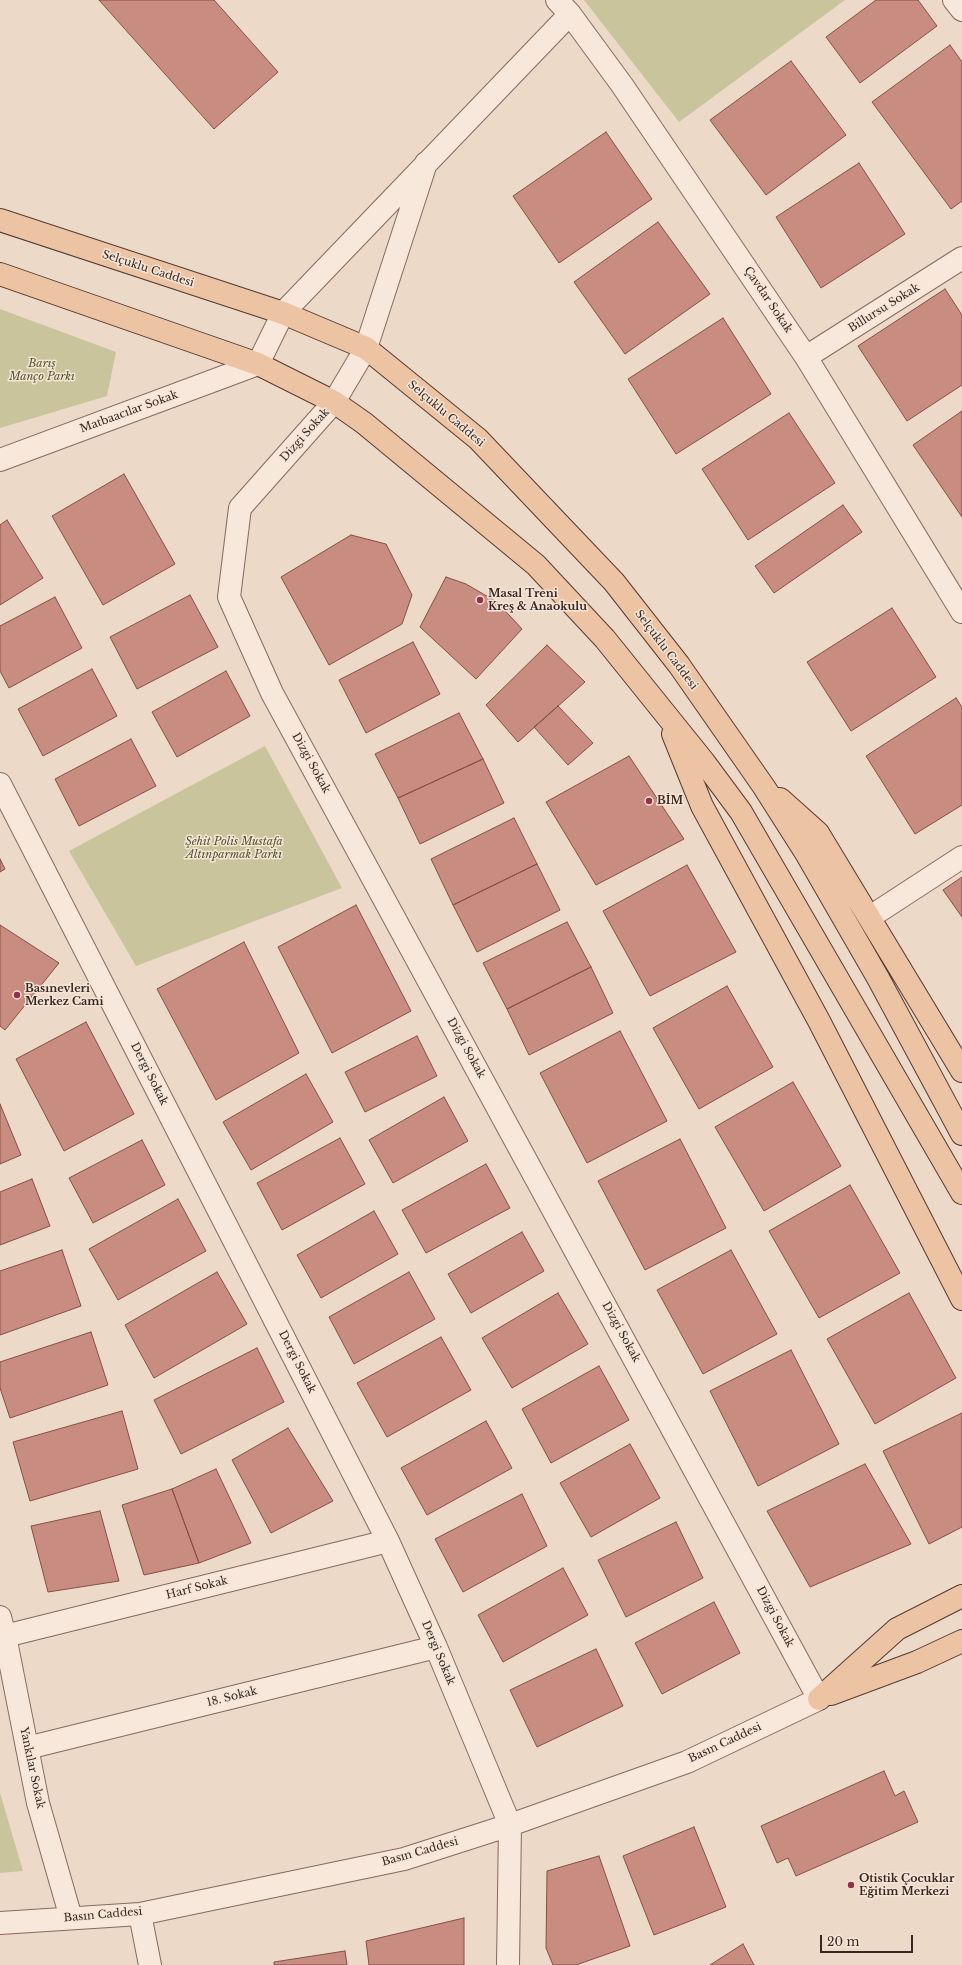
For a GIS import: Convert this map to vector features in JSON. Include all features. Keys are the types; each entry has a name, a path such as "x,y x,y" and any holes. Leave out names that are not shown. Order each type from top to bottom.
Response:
{"main road":[{"name":"Selçuklu Caddesi","path":"0,220 283,313 366,348 478,438 614,582 679,666 764,787"},
{"path":"0,274 258,364 334,402 364,423 536,565 605,638 704,762 741,812 962,1193"},
{"path":"666,714 706,812 819,1021 962,1299"},
{"path":"764,787 814,866 878,978 962,1134"},
{"path":"764,787 818,833 962,1071"},
{"path":"819,1699 897,1629 962,1596"},
{"path":"819,1699 917,1662 962,1641"}],"street":[{"path":"954,0 962,10"},
{"path":"258,364 283,313 426,163 564,7"},
{"name":"Çavdar Sokak","path":"564,7 622,86 806,357 962,612"},
{"name":"Dizgi Sokak","path":"426,163 366,348 334,402 240,508 229,597 272,693 819,1699"},
{"name":"Billursu Sokak","path":"806,357 962,258"},
{"name":"Matbaacılar Sokak","path":"0,460 258,364"},
{"name":"Dergi Sokak","path":"0,784 388,1541 436,1647 510,1825 508,1965"},
{"path":"870,917 962,857"},
{"name":"Harf Sokak","path":"3,1626 388,1541"},
{"name":"Yankılar Sokak","path":"3,1626 38,1803 71,1918"},
{"name":"18. Sokak","path":"27,1748 436,1647"},
{"name":"Basın Caddesi","path":"0,1924 140,1914 404,1859 510,1825 687,1762 819,1699"},
{"path":"140,1914 150,1965"}],"green space":[{"path":"584,0 845,0 679,122"},
{"name":"Barış Manço Parkı","path":"0,309 116,352 107,396 0,428"},
{"name":"Şehit Polis Mustafa Altınparmak Parkı","path":"265,746 342,888 136,966 69,851"},
{"path":"0,1793 23,1871 0,1873"}],"building":[{"path":"99,0 214,0 278,72 214,129"},
{"path":"876,0 918,0 937,26 860,83 826,37"},
{"path":"950,45 962,62 962,201 951,209 872,102"},
{"path":"791,61 846,135 766,195 710,120"},
{"path":"606,132 652,199 559,263 513,196"},
{"path":"859,163 905,234 821,288 776,217"},
{"path":"658,222 710,294 625,354 574,282"},
{"path":"945,289 962,315 962,385 907,421 858,346"},
{"path":"723,318 771,394 676,454 628,379"},
{"path":"962,411 962,517 913,445"},
{"path":"789,413 835,483 748,540 702,469"},
{"path":"124,474 175,564 103,605 52,516"},
{"path":"843,505 862,532 774,593 755,566"},
{"path":"7,520 43,578 0,605 0,525"},
{"path":"351,535 386,544 412,595 402,624 329,665 281,577"},
{"path":"446,577 466,584 497,602 522,629 476,679 420,627"},
{"path":"190,595 218,647 137,689 110,637"},
{"path":"55,597 82,648 9,688 0,671 0,626"},
{"path":"892,608 936,677 851,731 807,662"},
{"path":"413,642 440,694 366,733 339,680"},
{"path":"547,645 585,682 518,742 486,705"},
{"path":"92,669 117,716 43,756 18,709"},
{"path":"226,671 250,716 177,757 152,712"},
{"path":"956,698 962,707 962,805 915,834 866,756"},
{"path":"558,706 593,743 568,765 534,727"},
{"path":"459,713 483,759 398,798 375,754"},
{"path":"131,739 156,786 79,826 55,779"},
{"path":"629,756 684,839 596,885 546,802"},
{"path":"483,759 504,803 420,844 398,798"},
{"path":"514,818 537,864 453,905 431,859"},
{"path":"0,859 5,869 0,872"},
{"path":"537,864 560,910 477,952 453,905"},
{"path":"687,865 736,952 650,996 603,911"},
{"path":"962,877 962,917 943,890"},
{"path":"356,905 411,1011 332,1053 278,947"},
{"path":"567,922 591,967 507,1009 483,963"},
{"name":"Basınevleri Merkez Cami","path":"0,925 59,963 5,1030 0,1026"},
{"path":"244,942 299,1053 216,1100 157,989"},
{"path":"591,967 613,1013 529,1055 507,1009"},
{"path":"727,986 773,1067 699,1109 653,1028"},
{"path":"86,1022 134,1114 64,1151 16,1059"},
{"path":"620,1031 667,1121 587,1163 540,1073"},
{"path":"417,1036 437,1076 365,1112 345,1072"},
{"path":"306,1074 333,1122 251,1170 223,1122"},
{"path":"793,1082 841,1166 764,1211 715,1127"},
{"path":"444,1097 468,1141 393,1183 369,1140"},
{"path":"0,1104 21,1155 0,1164"},
{"path":"340,1138 365,1184 282,1230 257,1183"},
{"path":"680,1139 726,1228 645,1270 598,1181"},
{"path":"142,1140 165,1185 93,1223 69,1178"},
{"path":"486,1164 510,1208 426,1253 402,1210"},
{"path":"32,1179 50,1226 0,1245 0,1192"},
{"path":"850,1185 900,1273 819,1318 769,1231"},
{"path":"178,1199 206,1251 118,1300 89,1249"},
{"path":"374,1211 398,1254 321,1298 297,1255"},
{"path":"522,1232 544,1271 471,1313 448,1274"},
{"path":"62,1250 81,1306 0,1335 0,1271"},
{"path":"731,1250 777,1334 703,1374 657,1290"},
{"path":"217,1272 247,1324 154,1378 125,1325"},
{"path":"409,1272 435,1319 354,1364 329,1317"},
{"path":"558,1293 588,1344 512,1388 482,1338"},
{"path":"909,1293 956,1378 875,1424 827,1339"},
{"path":"91,1332 108,1385 10,1418 0,1388 0,1362"},
{"path":"441,1337 471,1390 387,1437 357,1383"},
{"path":"257,1348 284,1402 181,1454 154,1400"},
{"path":"791,1350 839,1444 758,1486 710,1391"},
{"path":"599,1366 629,1420 551,1463 522,1409"},
{"path":"122,1411 138,1469 30,1501 13,1442"},
{"path":"962,1413 962,1527 929,1544 883,1451"},
{"path":"486,1421 512,1468 427,1515 401,1468"},
{"path":"288,1428 333,1501 271,1533 232,1460"},
{"path":"630,1444 660,1498 591,1537 560,1483"},
{"path":"865,1464 911,1544 810,1587 767,1511"},
{"path":"216,1469 251,1543 199,1563 172,1489"},
{"path":"172,1489 199,1563 144,1575 122,1505"},
{"path":"522,1494 547,1546 463,1592 435,1539"},
{"path":"100,1511 119,1581 48,1592 31,1526"},
{"path":"676,1522 703,1578 626,1617 598,1560"},
{"path":"563,1568 588,1615 503,1662 478,1615"},
{"path":"714,1602 740,1653 662,1694 635,1643"},
{"path":"596,1649 623,1706 537,1747 510,1690"},
{"path":"884,1771 895,1796 904,1791 918,1822 796,1876 788,1858 777,1863 761,1826"},
{"path":"694,1827 726,1907 654,1935 623,1856"},
{"path":"599,1856 630,1946 576,1965 553,1965 546,1948 547,1871"},
{"path":"464,1918 464,1965 369,1965 366,1941"},
{"path":"743,1944 754,1965 710,1965"},
{"path":"345,1951 347,1965 274,1965 274,1962"}],"place":[{"name":"Masal Treni Kreş & Anaokulu","path":"480,600"},
{"name":"BİM","path":"649,801"},
{"name":"Basınevleri Merkez Cami","path":"17,995"},
{"name":"Otistik Çocuklar Eğitim Merkezi","path":"851,1885"}]}
